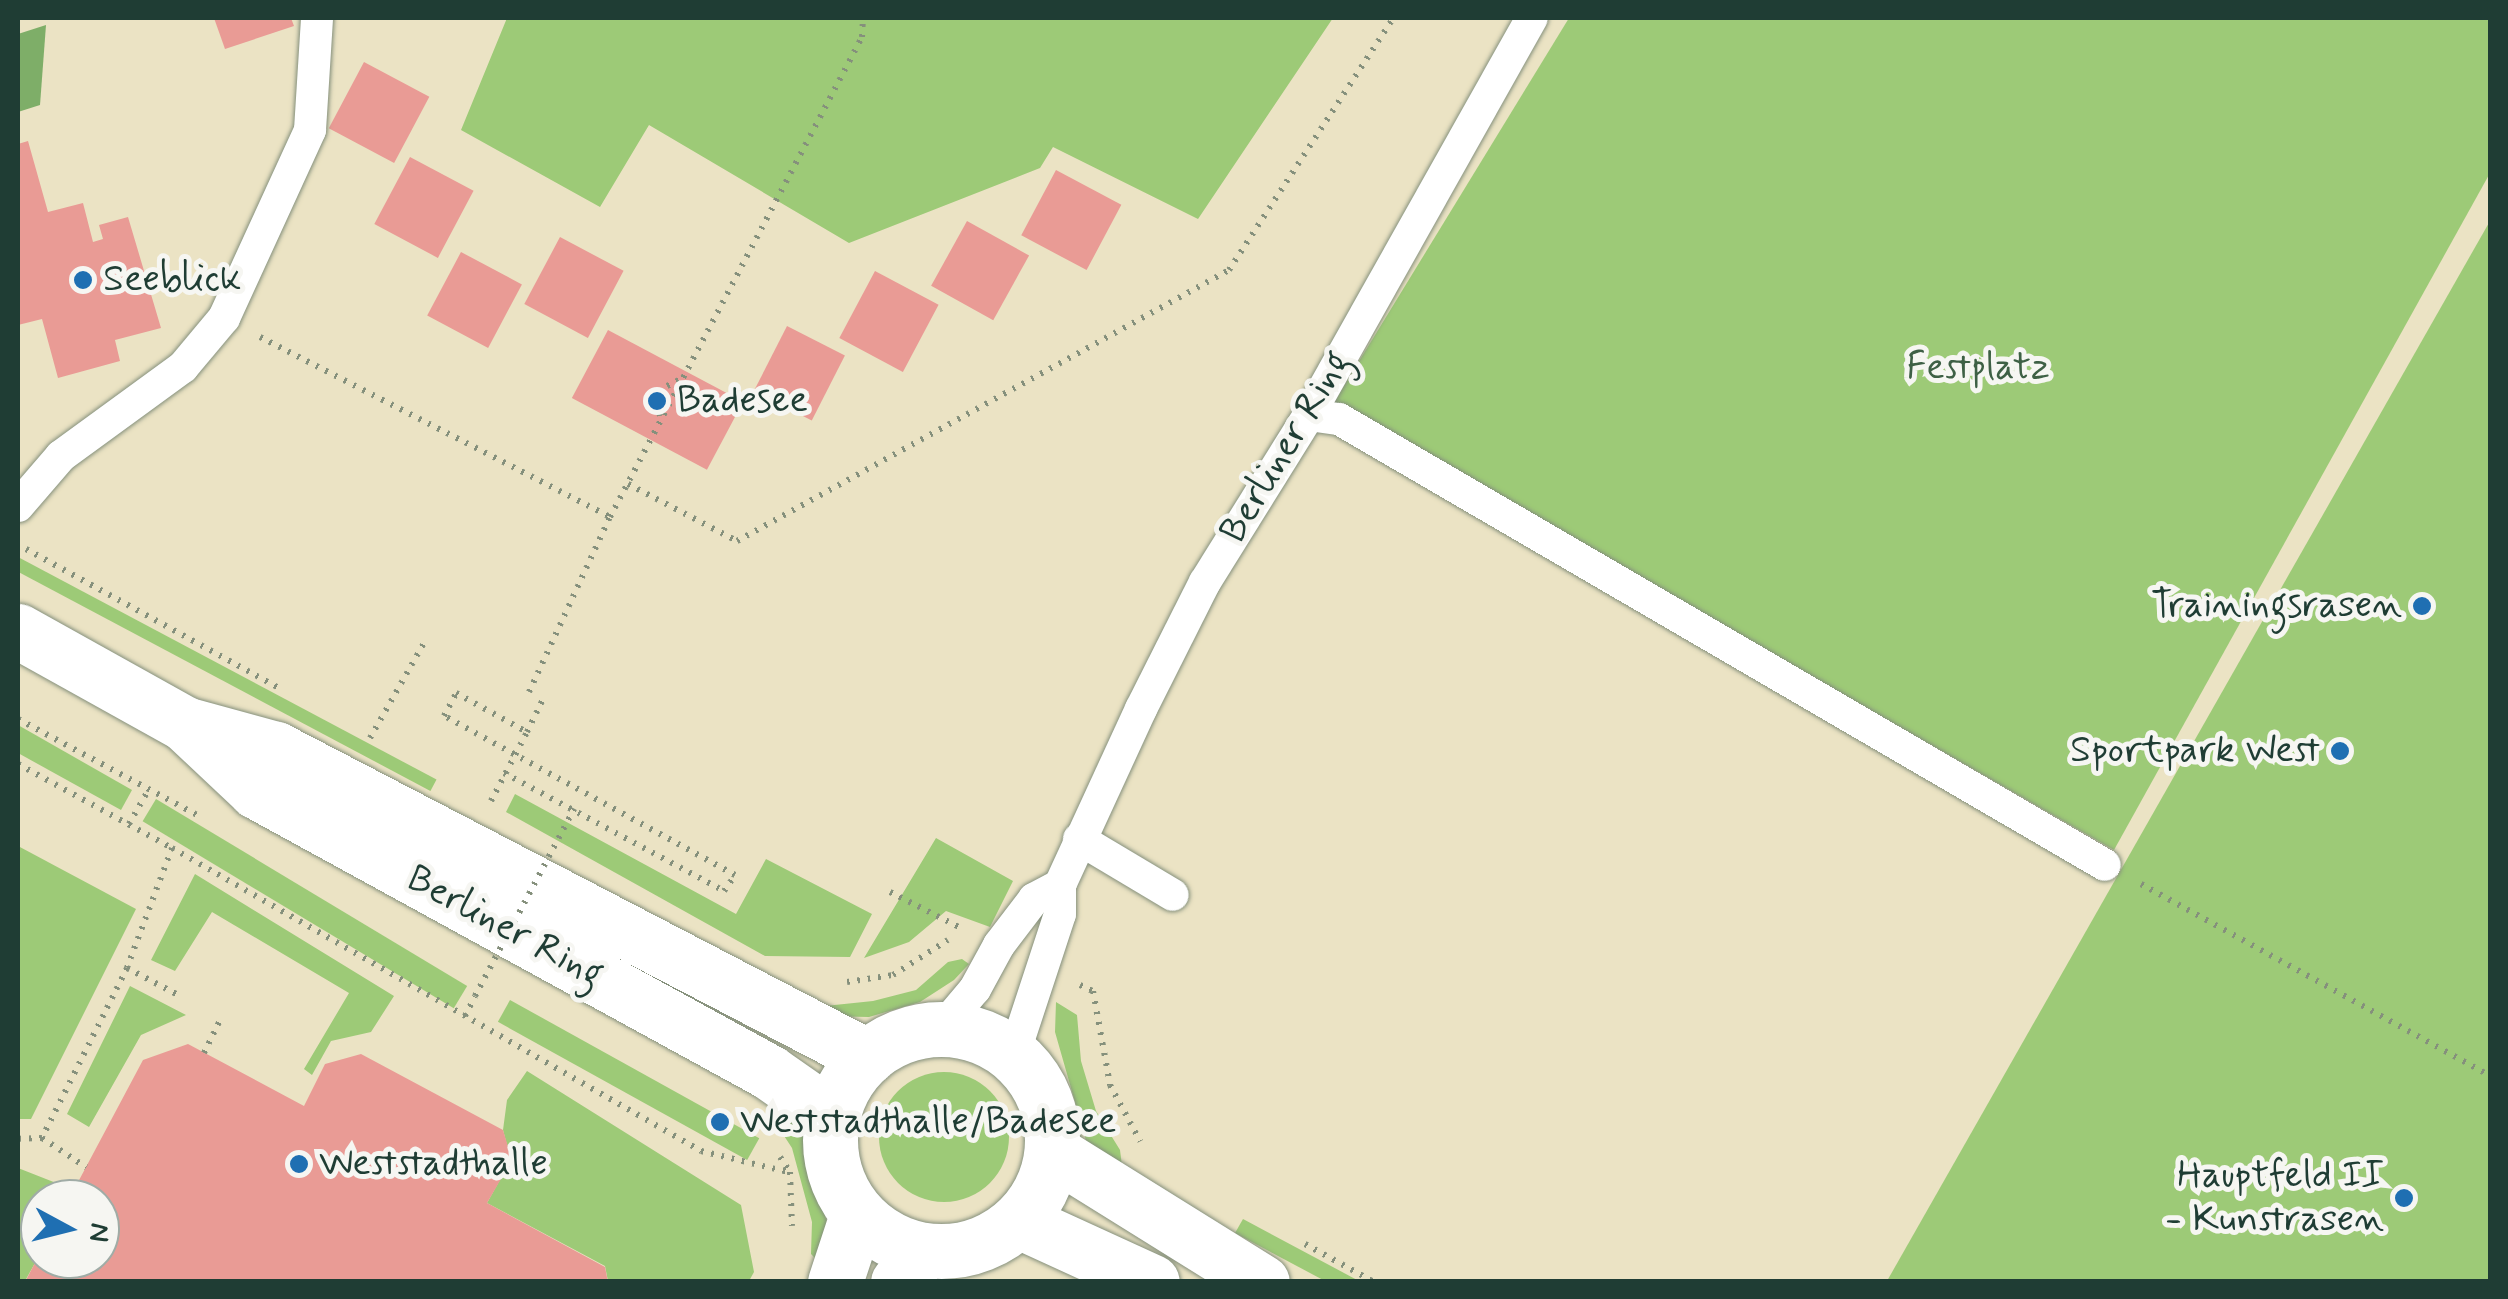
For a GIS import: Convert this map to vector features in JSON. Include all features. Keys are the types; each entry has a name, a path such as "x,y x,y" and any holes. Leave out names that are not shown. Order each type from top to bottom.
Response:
{"street":[{"name":"Berliner Ring","path":"18,632 185,724 276,749 868,1057"},
{"name":"Berliner Ring","path":"185,724 256,791 769,1072 810,1100 830,1124"},
{"path":"942,1028 980,1034 1014,1054 1046,1098 1053,1152 1042,1190 1019,1221 975,1248 911,1266 887,1239 857,1215 833,1173 830,1124 842,1088 868,1057 900,1036 942,1028"},
{"path":"1053,1152 1262,1282"},
{"path":"835,1282 857,1215"},
{"path":"1019,1221 1152,1282"}],"lane":[{"path":"18,506 62,456 183,367 224,318 310,130 317,18"},
{"name":"Berliner Ring","path":"1014,1054 1060,914 1060,886 1078,839 1204,582 1308,414 1532,18"},
{"path":"1308,414 1339,419 2105,865"},
{"path":"1078,839 1173,895"},
{"path":"942,1028 975,988 999,945 1034,899 1060,886"}],"path":[{"path":"529,692 660,418 686,376 862,37 862,18"},
{"path":"628,484 736,540 1229,270 1393,18"},
{"path":"224,318 610,517"},
{"path":"18,544 285,692"},
{"path":"369,739 425,641"},
{"path":"504,774 724,890 734,875 444,716 456,693 527,732"},
{"path":"489,805 543,699"},
{"path":"352,730 386,748"},
{"path":"18,764 701,1150 790,1172"},
{"path":"129,824 148,789"},
{"path":"472,796 489,805 498,817"},
{"path":"465,1016 574,808"},
{"path":"42,1138 128,968 172,848"},
{"path":"2105,865 2490,1076"},
{"path":"836,984 893,975 965,930 890,892"},
{"path":"128,968 180,996"},
{"path":"1065,978 1092,991 1110,1085 1142,1146"},
{"path":"204,1053 220,1020"},
{"path":"18,1139 42,1138 86,1167"},
{"path":"770,1140 790,1172 792,1231"}],"green space":[{"path":"507,18 1333,18 1198,219 1053,147 1040,168 849,243 649,125 600,207 461,130"},
{"name":"Festplatz","path":"1569,18 2490,18 2490,173 2114,850 1334,402"},
{"path":"46,25 40,105 18,112 18,34"},
{"name":"Sportpark West","path":"2490,221 2490,1281 1887,1281"},
{"path":"18,557 437,780 430,791 18,572"},
{"path":"18,725 132,790 121,810 18,753"},
{"path":"515,794 736,914 766,859 872,914 850,957 765,956 506,812"},
{"path":"156,799 467,986 454,1008 143,821"},
{"path":"936,838 1013,881 990,927 946,911 909,942 864,958"},
{"path":"18,846 136,909 31,1119 18,1119"},
{"path":"195,874 394,996 371,1032 331,1041 312,1075 304,1069 349,993 212,912 175,971 151,960"},
{"path":"962,959 969,964 954,980 920,1002 869,1017 820,1016 825,1006 873,1001 916,990 948,962"},
{"path":"130,986 186,1015 141,1035 89,1127 67,1114"},
{"path":"510,1000 759,1138 747,1160 498,1022"},
{"path":"1056,1002 1077,1015 1081,1061 1096,1111 1120,1150 1122,1166 1087,1144 1055,1032"},
{"path":"527,1071 741,1205 754,1272 749,1281 608,1281 605,1266 487,1203 511,1160 503,1130 507,1100"},
{"path":"944,1072 969,1077 990,1091 1004,1112 1009,1137 1004,1162 990,1183 969,1197 944,1202 919,1197 898,1183 884,1162 879,1137 884,1112 898,1091 919,1077"},
{"path":"772,1099 804,1135 827,1223 822,1265 811,1254 812,1222 792,1148 773,1119"},
{"path":"18,1168 46,1179 20,1179 20,1279 26,1279 18,1281"},
{"path":"1243,1219 1359,1281 1325,1281 1235,1233"}],"building":[{"path":"214,18 291,18 294,26 225,49"},
{"path":"364,62 429,97 394,163 329,128"},
{"name":"Seeblick","path":"28,141 48,212 83,203 93,242 103,239 99,225 128,217 161,328 115,340 120,361 58,378 42,319 18,325 18,144"},
{"path":"410,157 474,191 438,258 374,224"},
{"path":"1056,170 1121,205 1087,270 1021,235"},
{"path":"967,221 1029,255 993,320 931,286"},
{"path":"560,237 624,271 588,338 524,304"},
{"path":"461,252 522,284 488,348 427,316"},
{"path":"875,271 939,305 903,372 839,338"},
{"path":"787,326 845,356 812,421 754,391"},
{"name":"Badesee","path":"608,330 743,402 707,470 572,398"},
{"name":"Weststadthalle","path":"188,1044 304,1106 325,1064 361,1054 503,1130 512,1160 487,1203 605,1267 608,1282 25,1282 120,1279 120,1179 80,1179 143,1060"}],"place":[{"name":"Seeblick","path":"83,280"},
{"name":"Badesee","path":"657,401"},
{"name":"Trainingsrasen","path":"2422,606"},
{"name":"Sportpark West","path":"2340,751"},
{"name":"Weststadthalle/Badesee","path":"720,1122"},
{"name":"Weststadthalle","path":"299,1164"},
{"name":"Hauptfeld II - Kunstrasen","path":"2404,1198"}]}
